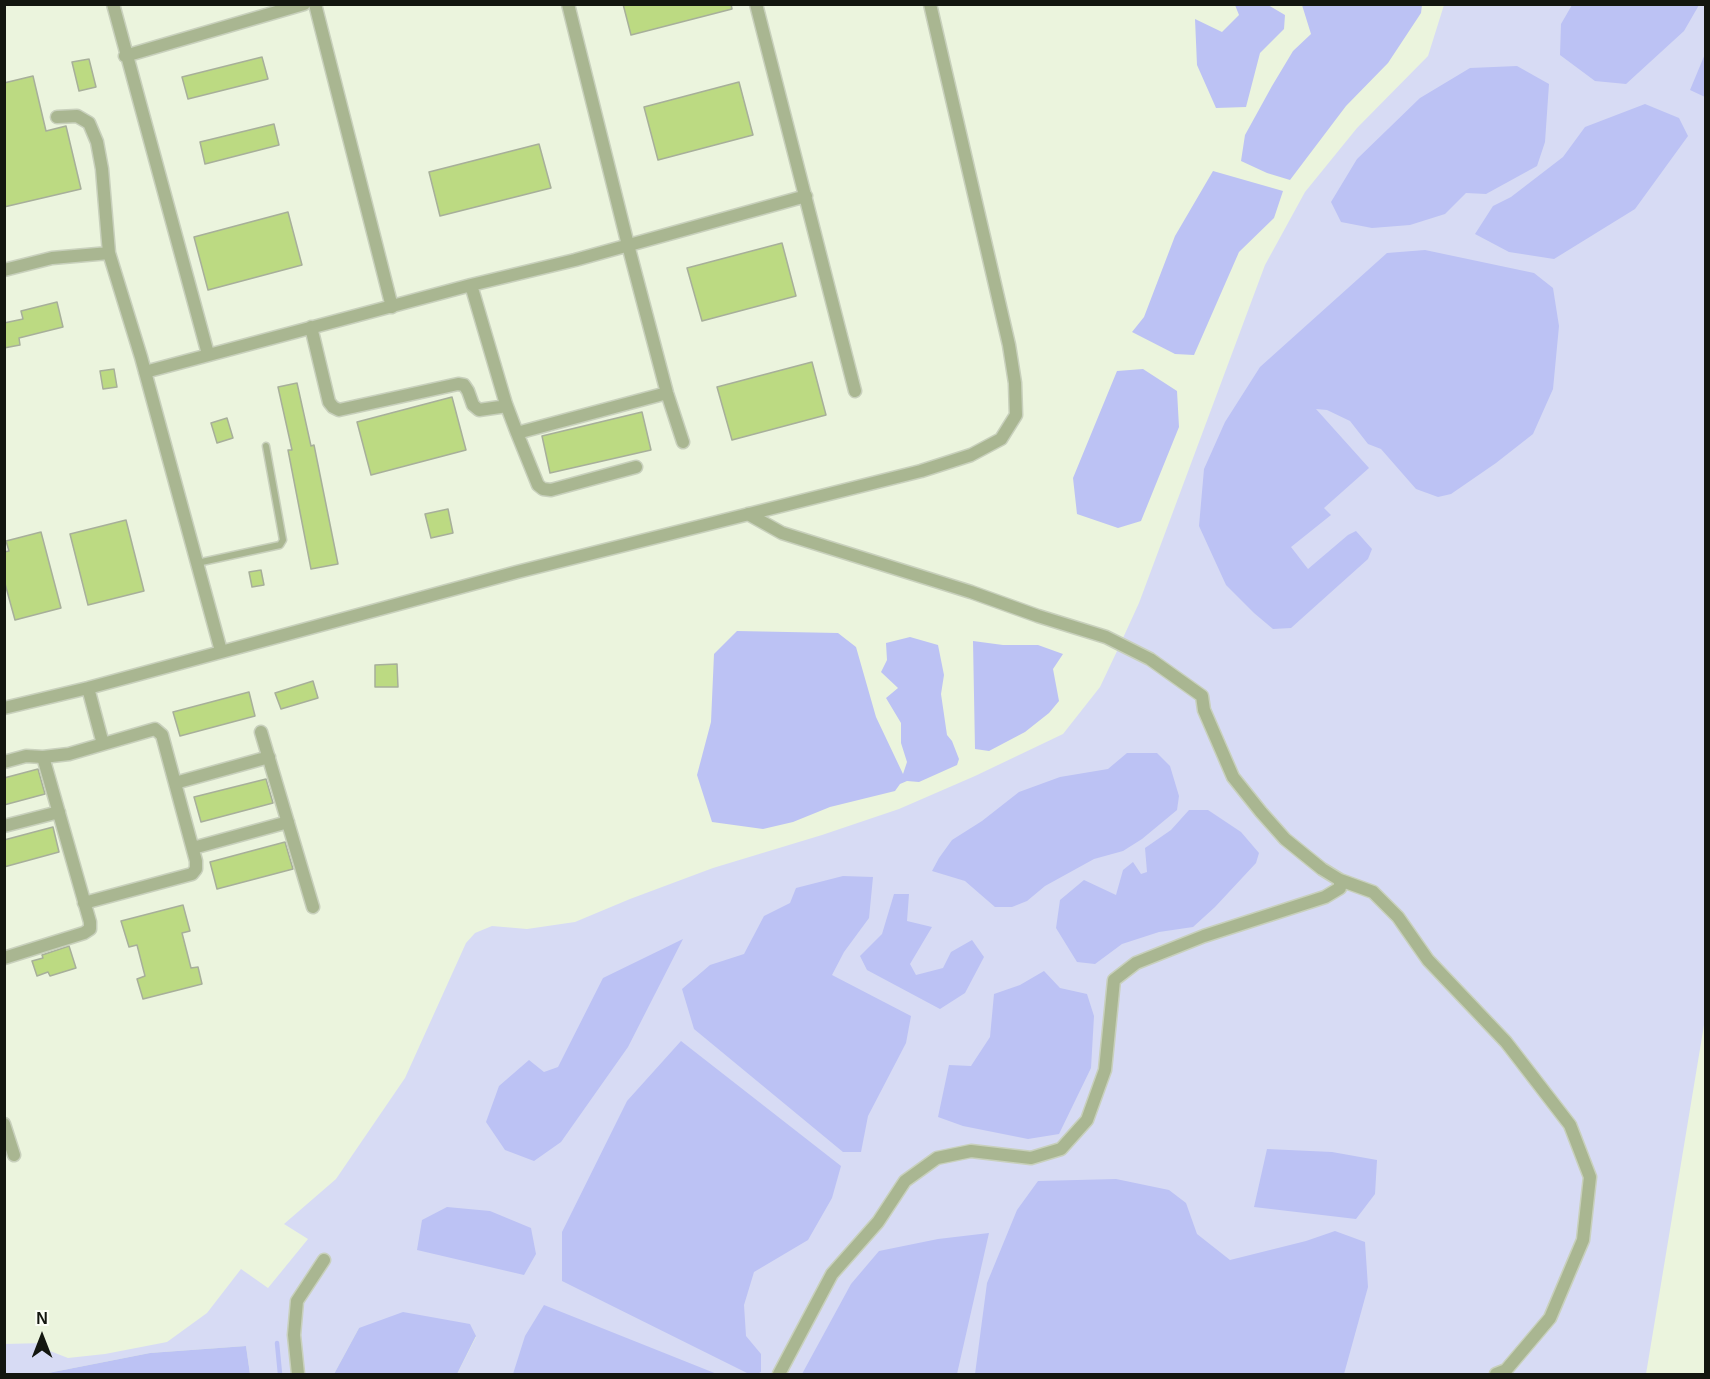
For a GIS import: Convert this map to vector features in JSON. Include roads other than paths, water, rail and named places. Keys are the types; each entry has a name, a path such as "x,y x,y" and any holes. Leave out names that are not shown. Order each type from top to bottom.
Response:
{"street":[{"path":"113,4 125,56 208,354"},
{"path":"125,56 304,4"},
{"path":"315,4 393,307"},
{"path":"568,4 628,245 683,442"},
{"path":"756,4 855,391"},
{"path":"4,708 88,688 517,572 921,471 971,455 1001,439 1016,415 1015,383 1009,345 930,4"},
{"path":"57,117 76,116 89,123 97,142 102,169 109,253 221,651"},
{"path":"144,372 806,196"},
{"path":"4,270 52,258 109,253"},
{"path":"471,285 507,406 538,485 543,489 551,490 636,467"},
{"path":"311,327 329,402 339,410 458,384 464,385 472,405 478,410 507,406"},
{"path":"517,434 668,393"},
{"path":"748,514 782,533 1106,637 1150,659 1202,696 1204,710 1233,777 1286,839 1322,869 1340,880 1373,892 1398,917 1428,960 1506,1042 1570,1125 1590,1177 1582,1239 1550,1318 1506,1370 1496,1374"},
{"path":"88,688 103,744"},
{"path":"4,762 26,756 69,754 155,729 162,735 193,848 196,869 192,874 84,903"},
{"path":"261,732 313,907"},
{"path":"4,958 84,933 90,929 43,757"},
{"path":"175,783 269,757"},
{"path":"4,826 59,812"},
{"path":"193,848 288,822"},
{"path":"779,1374 832,1274 878,1222 906,1181 937,1158 970,1151 1031,1158 1061,1149 1087,1119 1105,1070 1114,980 1136,963 1204,936 1324,897 1340,888 1340,880"},
{"path":"4,1124 14,1155"},
{"path":"298,1374 294,1335 297,1301 324,1260"}],"lane":[{"path":"196,563 280,546 283,540 266,446"}],"water":[{"path":"1235,5 1268,5 1285,15 1284,29 1260,53 1246,107 1216,108 1197,65 1195,19 1222,32 1239,15"},
{"path":"1302,5 1422,5 1421,13 1388,63 1346,106 1290,180 1241,161 1245,135 1272,86 1293,51 1311,34"},
{"path":"1572,5 1699,5 1684,31 1626,84 1595,81 1560,55 1561,24"},
{"path":"1705,54 1705,97 1690,90"},
{"path":"1517,66 1549,84 1545,142 1537,166 1486,194 1466,193 1445,214 1410,225 1372,228 1341,222 1331,202 1357,159 1420,98 1470,68"},
{"path":"1645,104 1679,118 1688,136 1635,209 1554,259 1509,252 1475,234 1493,206 1511,197 1563,157 1585,127"},
{"path":"1213,171 1283,191 1274,218 1239,252 1194,355 1175,354 1132,332 1144,317 1175,236"},
{"path":"1425,250 1534,273 1553,288 1559,326 1553,389 1533,434 1451,494 1438,497 1416,489 1381,449 1368,444 1350,421 1327,410 1316,409 1369,468 1324,508 1331,515 1291,547 1308,569 1348,535 1356,531 1372,549 1368,559 1291,628 1273,629 1226,585 1199,526 1204,469 1225,422 1260,367 1387,253"},
{"path":"1143,369 1177,391 1179,427 1141,521 1118,528 1077,514 1073,478 1117,371"},
{"path":"737,631 838,633 856,647 876,717 903,774 907,762 901,743 901,723 886,698 898,688 881,672 887,660 886,643 910,637 938,645 944,675 941,694 947,735 959,759 957,765 919,782 907,781 900,784 895,791 830,807 793,822 763,829 712,822 697,775 711,722 714,654"},
{"path":"973,641 1003,645 1038,645 1063,654 1053,669 1059,701 1049,713 1025,732 989,751 975,749"},
{"path":"1127,753 1157,753 1170,766 1179,796 1177,810 1142,839 1123,851 1094,859 1045,886 1027,901 1012,907 995,907 965,881 932,871 952,840 982,821 1019,792 1060,777 1108,769"},
{"path":"1189,810 1208,810 1241,832 1259,853 1256,863 1193,927 1159,932 1122,944 1095,964 1077,962 1056,928 1060,900 1084,880 1116,895 1123,870 1133,862 1141,874 1147,872 1145,848 1171,830"},
{"path":"843,876 873,877 869,918 844,952 832,975 911,1016 906,1043 868,1116 861,1152 843,1152 694,1029 682,989 710,965 744,954 764,916 790,903 796,888"},
{"path":"894,894 909,894 907,921 932,927 910,964 916,975 943,968 951,952 972,940 984,957 965,993 940,1009 867,970 860,956 882,934"},
{"path":"683,939 628,1047 561,1142 534,1161 505,1150 486,1122 499,1086 529,1060 544,1072 558,1067 603,978"},
{"path":"1044,971 1060,988 1087,994 1094,1016 1091,1068 1059,1134 1028,1139 963,1126 938,1117 949,1065 971,1066 990,1037 994,994 1020,985"},
{"path":"681,1041 841,1166 832,1198 808,1240 754,1272 744,1305 746,1336 761,1354 761,1372 757,1374 749,1374 562,1281 562,1232 627,1101"},
{"path":"1267,1149 1332,1152 1377,1160 1375,1194 1356,1219 1254,1207"},
{"path":"1116,1179 1169,1190 1186,1203 1197,1234 1230,1260 1306,1241 1335,1231 1365,1242 1368,1287 1344,1374 975,1374 987,1283 1017,1210 1038,1181"},
{"path":"447,1207 490,1211 531,1228 536,1254 524,1275 417,1250 422,1220"},
{"path":"989,1233 957,1374 802,1374 851,1284 879,1251 938,1239"},
{"path":"544,1305 717,1374 513,1374 525,1336"},
{"path":"403,1312 470,1324 476,1336 457,1374 334,1374 359,1328"},
{"path":"246,1346 250,1374 43,1374 150,1353"}],"waterway":[{"path":"277,1343 280,1374"}]}
